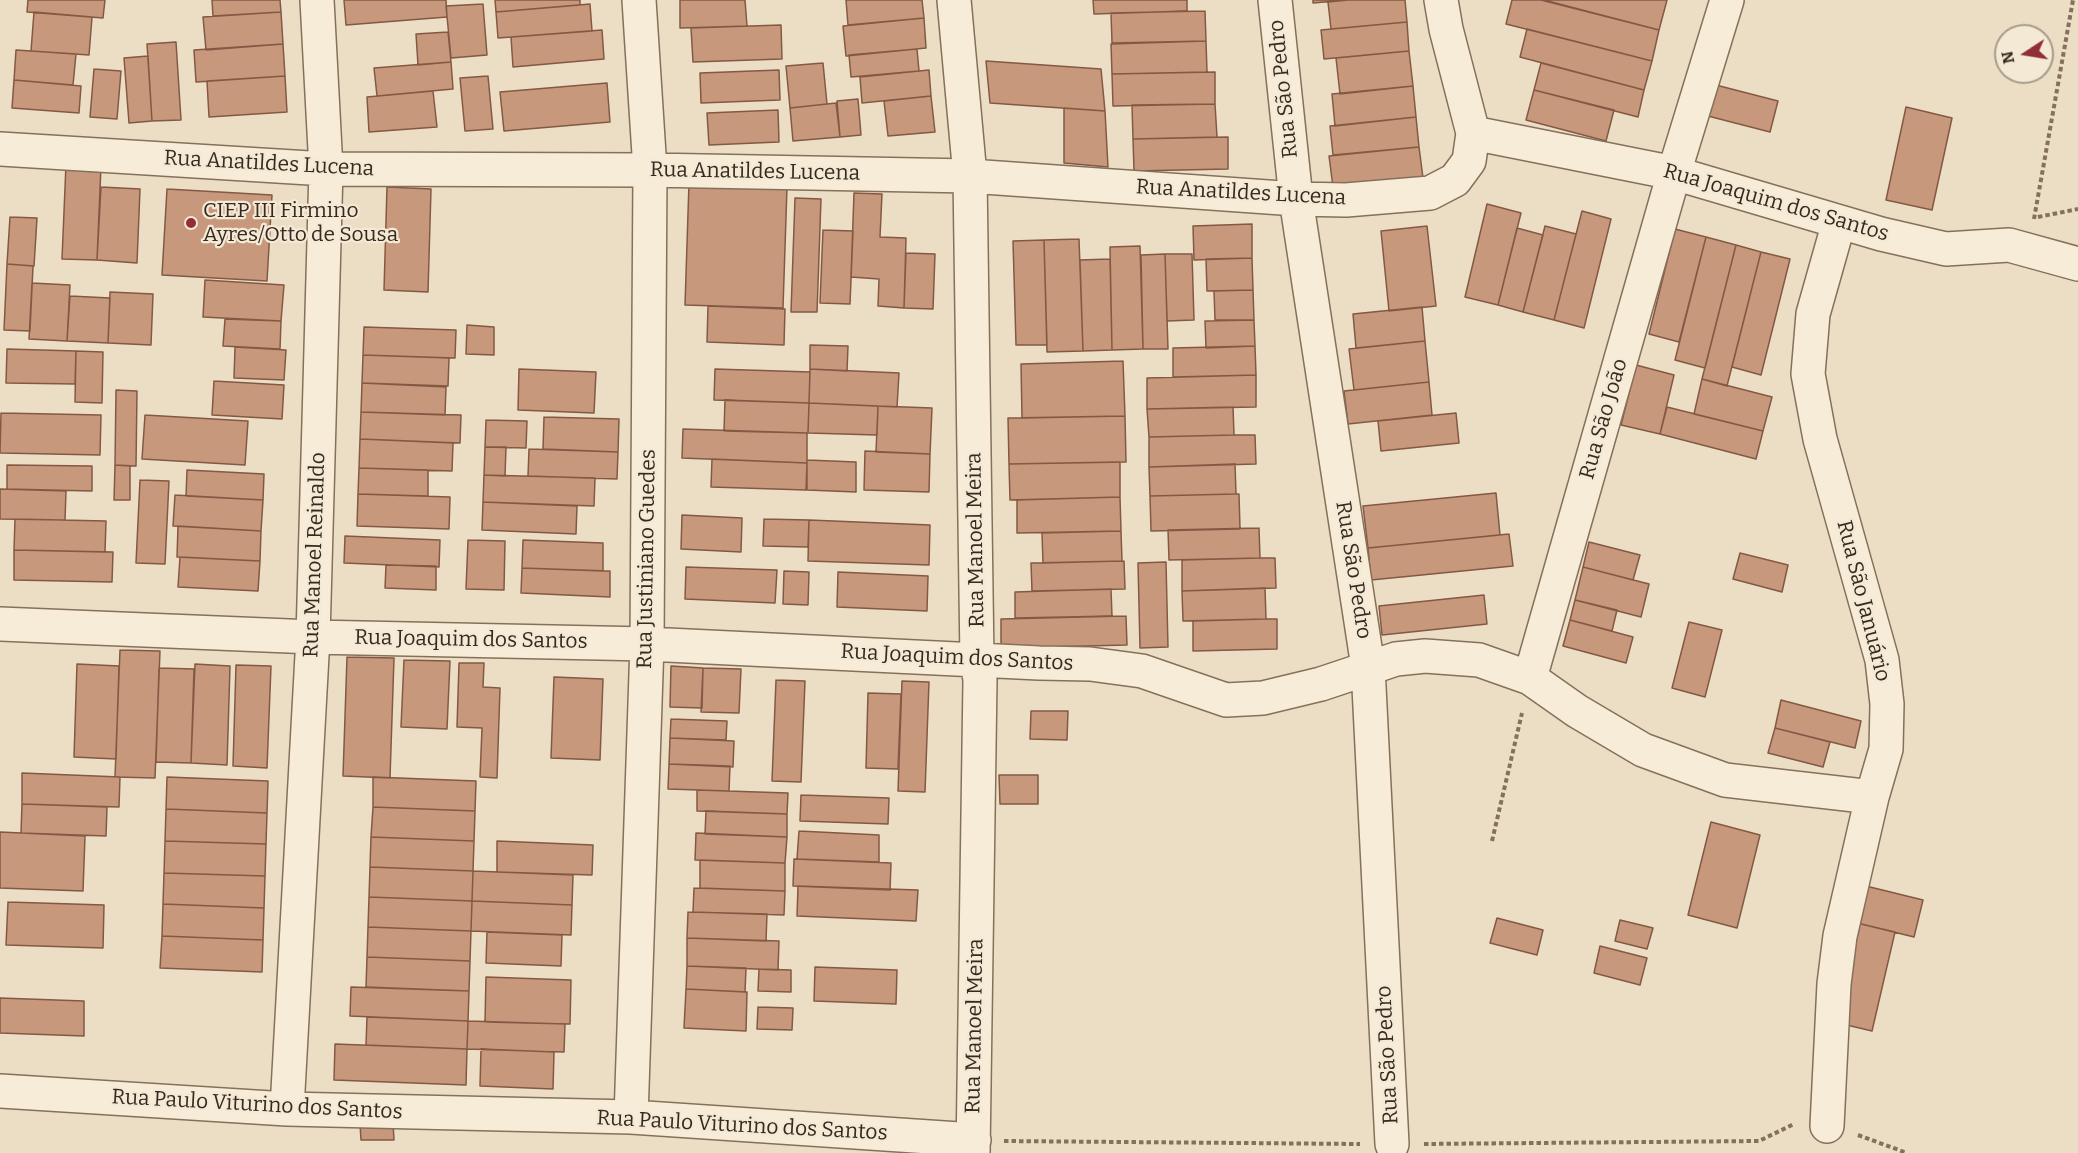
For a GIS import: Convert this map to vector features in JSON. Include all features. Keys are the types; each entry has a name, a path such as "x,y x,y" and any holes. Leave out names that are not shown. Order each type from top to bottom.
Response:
{"street":[{"name":"Rua Manoel Reinaldo","path":"287,1109 313,636 326,169 317,0"},
{"name":"Rua Justiniano Guedes","path":"630,1118 647,644 650,170 639,0"},
{"name":"Rua Manoel Meira","path":"954,0 970,176 977,660 981,680 974,1147"},
{"name":"Rua São Pedro","path":"1275,0 1296,199 1368,667 1392,1144"},
{"path":"1441,0 1446,29 1473,133"},
{"name":"Rua São João","path":"1530,678 1674,173 1727,0"},
{"name":"Rua Anatildes Lucena","path":"0,149 326,169 650,170 970,176 1296,199 1346,200 1430,192 1455,180 1469,160 1473,133"},
{"name":"Rua Joaquim dos Santos","path":"1473,133 1674,173 1881,234 1946,249 2008,245 2078,264"},
{"name":"Rua São Januário","path":"1827,1126 1834,984 1839,945 1872,797 1886,749 1887,704 1882,660 1820,439 1808,374 1813,315 1839,222"},
{"name":"Rua Joaquim dos Santos","path":"0,624 313,636 647,644 1090,664 1142,671 1226,700 1263,698 1321,684 1396,659 1425,656 1479,660 1530,678 1577,711 1642,750 1725,780 1872,797"},
{"name":"Rua Paulo Viturino dos Santos","path":"0,1091 287,1109 630,1118 974,1147"}],"path":[{"path":"2035,218 2073,0"},
{"path":"2008,245 2035,218 2078,209"},
{"path":"1492,841 1530,678"},
{"path":"974,1147 1759,1142 1801,1120 1835,1127 1907,1153"}],"building":[{"path":"28,0 105,0 103,18 27,12"},
{"path":"212,0 280,0 281,12 213,16"},
{"path":"344,0 446,0 447,17 346,25"},
{"path":"495,0 580,0 580,5 496,12"},
{"path":"680,0 745,0 747,26 680,28"},
{"path":"846,0 922,0 924,18 848,25"},
{"path":"1093,0 1187,0 1187,11 1094,14"},
{"path":"1313,0 1348,0 1313,3"},
{"path":"1405,0 1407,22 1331,29 1328,2"},
{"path":"1512,0 1541,0 1659,30 1652,61 1506,24"},
{"path":"1544,0 1667,0 1659,30"},
{"path":"483,4 487,55 451,58 446,6"},
{"path":"590,4 592,31 498,38 496,12"},
{"path":"1205,11 1206,41 1112,43 1111,13"},
{"path":"34,12 92,17 89,55 31,51"},
{"path":"281,12 283,44 206,50 203,17"},
{"path":"924,18 926,48 846,56 843,26"},
{"path":"1407,22 1409,51 1324,59 1321,30"},
{"path":"781,25 782,59 693,62 691,28"},
{"path":"1527,29 1652,61 1644,90 1520,57"},
{"path":"602,30 604,59 513,67 511,37"},
{"path":"448,32 451,62 418,65 416,34"},
{"path":"1206,41 1207,72 1112,74 1111,44"},
{"path":"176,42 181,120 152,121 147,44"},
{"path":"283,44 285,76 196,82 194,50"},
{"path":"917,49 919,71 851,77 849,55"},
{"path":"16,50 76,54 73,85 14,80"},
{"path":"1409,51 1413,86 1340,94 1336,58"},
{"path":"148,56 152,121 129,123 124,58"},
{"path":"986,61 1101,69 1105,111 990,103"},
{"path":"451,62 453,89 377,96 374,68"},
{"path":"823,63 827,104 790,108 786,66"},
{"path":"1541,63 1644,90 1638,117 1534,90"},
{"path":"94,69 121,71 117,119 90,117"},
{"path":"779,70 780,100 701,103 700,73"},
{"path":"929,70 931,96 862,103 860,77"},
{"path":"1215,72 1215,104 1113,106 1112,74"},
{"path":"285,76 287,112 209,117 207,81"},
{"path":"488,76 493,129 465,131 460,78"},
{"path":"14,80 81,86 79,113 12,108"},
{"path":"607,83 610,122 504,131 500,92"},
{"path":"1712,84 1778,101 1770,132 1704,115"},
{"path":"1413,86 1416,117 1335,126 1332,94"},
{"path":"1534,90 1614,110 1606,141 1526,120"},
{"path":"433,91 437,127 369,132 367,97"},
{"path":"931,96 935,132 888,136 884,101"},
{"path":"858,99 861,135 840,137 837,101"},
{"path":"836,103 840,137 793,141 790,108"},
{"path":"1215,104 1217,137 1133,139 1132,105"},
{"path":"1906,107 1952,118 1932,210 1886,200"},
{"path":"1064,108 1105,111 1108,167 1064,163"},
{"path":"778,110 779,142 709,145 707,113"},
{"path":"1416,117 1419,147 1333,155 1330,126"},
{"path":"1228,137 1228,169 1134,171 1133,139"},
{"path":"1419,147 1423,178 1333,187 1329,156"},
{"path":"66,164 101,166 97,260 62,259"},
{"path":"689,183 787,187 783,308 685,305"},
{"path":"101,187 140,189 137,263 97,260"},
{"path":"387,187 431,189 428,292 384,290"},
{"path":"167,189 272,195 267,281 162,275"},
{"path":"854,193 882,194 880,237 906,238 904,308 878,306 879,279 851,277"},
{"path":"795,198 821,199 817,312 791,312"},
{"path":"1487,204 1521,213 1498,305 1465,297"},
{"path":"1582,211 1611,219 1584,328 1554,320"},
{"path":"10,217 37,218 34,266 7,264"},
{"path":"1252,224 1252,258 1194,260 1193,226"},
{"path":"1427,226 1436,306 1389,311 1381,231"},
{"path":"1545,226 1576,234 1554,320 1523,312"},
{"path":"1517,228 1543,235 1523,312 1498,305"},
{"path":"1675,229 1706,237 1679,342 1649,334"},
{"path":"823,230 853,231 850,304 820,303"},
{"path":"1706,237 1736,245 1705,368 1675,360"},
{"path":"1079,239 1083,351 1047,352 1044,240"},
{"path":"1044,240 1047,345 1016,345 1013,241"},
{"path":"1736,245 1761,252 1727,386 1702,379"},
{"path":"1140,246 1143,349 1112,350 1110,247"},
{"path":"1761,252 1790,259 1761,375 1732,367"},
{"path":"906,253 935,254 933,309 904,308"},
{"path":"1165,254 1192,254 1194,320 1167,321"},
{"path":"1165,254 1168,349 1143,349 1141,255"},
{"path":"1252,258 1253,290 1207,291 1206,259"},
{"path":"1110,259 1112,350 1083,351 1080,260"},
{"path":"7,264 33,266 30,331 4,330"},
{"path":"205,280 284,285 281,321 203,317"},
{"path":"32,283 70,285 67,341 29,339"},
{"path":"1253,290 1254,320 1215,320 1214,291"},
{"path":"110,292 153,294 151,345 108,343"},
{"path":"70,296 110,298 108,343 67,341"},
{"path":"708,306 785,309 784,345 707,342"},
{"path":"1422,307 1425,341 1356,348 1353,314"},
{"path":"225,319 281,321 280,349 223,346"},
{"path":"1254,320 1255,346 1206,348 1205,321"},
{"path":"467,325 494,327 494,355 466,354"},
{"path":"364,327 456,330 455,358 363,355"},
{"path":"1425,341 1429,382 1354,390 1349,349"},
{"path":"810,345 848,346 847,371 810,369"},
{"path":"1255,346 1256,375 1173,377 1173,348"},
{"path":"235,347 286,350 284,380 234,378"},
{"path":"7,349 76,351 75,384 6,383"},
{"path":"76,351 103,352 102,403 75,402"},
{"path":"363,355 449,358 448,386 362,383"},
{"path":"1123,361 1125,416 1022,418 1021,364"},
{"path":"1636,365 1674,375 1660,434 1621,425"},
{"path":"519,369 596,372 594,413 518,410"},
{"path":"715,369 810,372 809,403 714,400"},
{"path":"810,369 899,373 897,407 809,403"},
{"path":"1256,375 1256,407 1147,409 1147,378"},
{"path":"1702,379 1772,397 1763,431 1694,414"},
{"path":"214,381 284,385 282,419 212,415"},
{"path":"1429,382 1432,415 1348,424 1344,391"},
{"path":"362,383 446,387 445,415 361,412"},
{"path":"116,390 137,391 136,466 115,465"},
{"path":"725,400 809,403 808,433 724,431"},
{"path":"809,403 878,406 877,435 808,433"},
{"path":"878,406 932,408 930,454 876,452"},
{"path":"1233,407 1234,435 1149,437 1147,409"},
{"path":"1667,407 1763,431 1756,459 1660,434"},
{"path":"361,412 461,415 460,443 360,439"},
{"path":"1,413 101,415 100,455 0,453"},
{"path":"1456,413 1459,443 1381,451 1378,421"},
{"path":"145,415 248,421 245,465 142,459"},
{"path":"1125,416 1126,462 1009,464 1008,418"},
{"path":"544,417 619,419 618,452 543,449"},
{"path":"486,420 527,421 526,448 485,447"},
{"path":"683,429 807,433 807,463 682,458"},
{"path":"1255,435 1256,464 1149,467 1149,437"},
{"path":"360,439 453,443 452,471 359,468"},
{"path":"485,447 506,447 505,476 484,475"},
{"path":"529,449 618,452 617,479 528,476"},
{"path":"865,451 930,454 929,492 864,490"},
{"path":"712,459 807,463 806,490 711,487"},
{"path":"807,460 856,462 856,492 807,490"},
{"path":"1120,462 1120,497 1010,500 1009,464"},
{"path":"1235,464 1236,494 1150,496 1149,467"},
{"path":"7,465 92,466 92,491 7,489"},
{"path":"115,465 130,466 130,500 114,500"},
{"path":"359,468 428,470 428,496 358,494"},
{"path":"187,470 264,474 263,500 186,496"},
{"path":"484,475 595,478 594,506 483,502"},
{"path":"140,480 169,481 165,564 136,563"},
{"path":"0,489 66,491 65,520 0,519"},
{"path":"1496,493 1500,535 1368,548 1363,506"},
{"path":"358,494 450,497 449,529 357,526"},
{"path":"1239,494 1240,529 1151,531 1150,496"},
{"path":"175,495 263,500 261,531 173,526"},
{"path":"1120,497 1121,531 1017,533 1017,500"},
{"path":"483,502 577,506 576,534 482,530"},
{"path":"682,515 742,518 741,552 681,549"},
{"path":"15,519 106,521 105,552 14,550"},
{"path":"764,519 809,520 808,547 763,546"},
{"path":"809,520 930,525 929,565 808,561"},
{"path":"178,526 261,531 260,561 177,557"},
{"path":"1259,528 1260,558 1169,560 1168,530"},
{"path":"1121,531 1122,561 1043,563 1042,533"},
{"path":"1509,534 1513,566 1371,580 1368,548"},
{"path":"345,536 440,540 439,567 344,563"},
{"path":"468,540 505,541 504,590 466,589"},
{"path":"523,540 603,543 603,571 522,568"},
{"path":"1589,542 1640,555 1633,580 1583,567"},
{"path":"14,550 113,552 112,582 14,580"},
{"path":"1740,553 1788,565 1782,592 1733,579"},
{"path":"180,557 260,561 258,591 178,587"},
{"path":"1275,558 1276,588 1182,591 1182,560"},
{"path":"1124,561 1125,589 1032,591 1031,563"},
{"path":"1166,562 1168,647 1140,648 1138,563"},
{"path":"386,565 436,566 436,590 385,588"},
{"path":"686,567 777,570 775,603 685,599"},
{"path":"1583,567 1649,584 1641,617 1575,600"},
{"path":"522,568 610,571 610,597 521,593"},
{"path":"784,571 809,572 808,605 783,604"},
{"path":"838,572 928,576 927,611 837,607"},
{"path":"1265,588 1266,619 1183,621 1182,591"},
{"path":"1111,589 1112,616 1015,618 1015,592"},
{"path":"1484,595 1487,624 1382,635 1379,606"},
{"path":"1575,600 1617,610 1612,631 1570,620"},
{"path":"1126,616 1127,645 1001,648 1001,619"},
{"path":"1277,619 1277,649 1193,651 1193,621"},
{"path":"1570,620 1633,637 1626,663 1563,646"},
{"path":"1689,622 1722,630 1705,697 1672,688"},
{"path":"120,650 160,651 155,778 115,777"},
{"path":"347,657 394,658 390,778 343,776"},
{"path":"404,660 450,661 447,729 401,727"},
{"path":"459,663 484,663 483,687 500,688 497,778 480,777 482,728 457,727"},
{"path":"77,664 119,666 116,759 74,757"},
{"path":"195,664 230,666 227,765 191,763"},
{"path":"236,665 271,666 267,768 233,766"},
{"path":"671,666 703,668 702,708 670,707"},
{"path":"159,668 194,669 191,763 156,762"},
{"path":"703,668 741,669 739,713 701,712"},
{"path":"554,677 603,679 600,760 551,758"},
{"path":"776,680 805,681 801,782 772,781"},
{"path":"902,681 929,682 925,792 898,791"},
{"path":"868,693 901,694 898,769 866,768"},
{"path":"1781,700 1861,721 1855,748 1775,728"},
{"path":"1031,711 1068,711 1067,740 1030,739"},
{"path":"671,719 727,721 726,740 670,738"},
{"path":"1775,728 1830,742 1823,767 1768,753"},
{"path":"670,738 734,741 733,767 669,764"},
{"path":"669,764 730,766 729,791 668,789"},
{"path":"22,773 120,777 119,807 22,804"},
{"path":"999,775 1038,775 1038,804 1000,804"},
{"path":"167,777 268,781 267,813 166,809"},
{"path":"373,777 476,781 475,811 373,807"},
{"path":"697,790 788,793 787,814 697,811"},
{"path":"801,795 889,798 888,824 800,821"},
{"path":"22,804 107,807 106,836 21,833"},
{"path":"373,807 475,811 474,841 371,837"},
{"path":"166,809 267,813 266,844 165,841"},
{"path":"706,811 787,814 787,837 705,834"},
{"path":"1711,822 1760,835 1737,928 1688,915"},
{"path":"799,831 879,835 879,862 797,859"},
{"path":"0,832 85,836 83,891 0,888"},
{"path":"696,833 787,837 785,863 695,860"},
{"path":"371,837 474,841 473,871 370,867"},
{"path":"165,841 266,844 265,876 164,873"},
{"path":"497,841 593,845 592,875 497,872"},
{"path":"794,859 891,863 890,890 793,886"},
{"path":"700,860 785,863 785,891 700,888"},
{"path":"370,867 473,871 472,901 369,897"},
{"path":"473,871 573,875 572,905 472,901"},
{"path":"164,873 265,876 264,908 163,904"},
{"path":"798,886 918,890 916,921 797,916"},
{"path":"1866,886 1923,900 1914,937 1857,923"},
{"path":"694,888 785,891 784,915 693,912"},
{"path":"369,897 472,901 471,931 368,927"},
{"path":"472,901 572,905 571,935 471,931"},
{"path":"8,902 104,905 103,948 6,945"},
{"path":"163,904 264,908 263,940 162,936"},
{"path":"688,912 767,914 766,941 687,938"},
{"path":"1497,918 1543,930 1537,955 1490,943"},
{"path":"1620,920 1653,928 1647,949 1615,941"},
{"path":"1857,923 1895,932 1872,1031 1834,1022"},
{"path":"368,927 471,931 470,961 367,957"},
{"path":"487,932 562,935 561,966 486,963"},
{"path":"162,936 263,940 262,972 160,968"},
{"path":"687,938 779,941 778,970 687,966"},
{"path":"1600,946 1647,958 1640,985 1594,973"},
{"path":"367,957 470,961 469,991 366,987"},
{"path":"687,966 746,968 745,992 686,989"},
{"path":"815,967 897,970 896,1004 814,1001"},
{"path":"759,969 791,970 791,992 758,991"},
{"path":"486,977 571,980 570,1024 485,1022"},
{"path":"351,987 469,991 468,1021 350,1016"},
{"path":"686,989 747,992 746,1031 684,1028"},
{"path":"0,998 84,1001 84,1036 0,1033"},
{"path":"758,1007 793,1008 792,1030 757,1029"},
{"path":"367,1017 468,1021 467,1049 366,1045"},
{"path":"468,1021 565,1024 564,1052 467,1049"},
{"path":"335,1044 467,1049 466,1085 334,1080"},
{"path":"481,1049 554,1052 553,1089 480,1086"},
{"path":"393,1123 394,1140 361,1140 360,1124"}],"place":[{"name":"CIEP III Firmino Ayres/Otto de Sousa","path":"191,223"}]}
